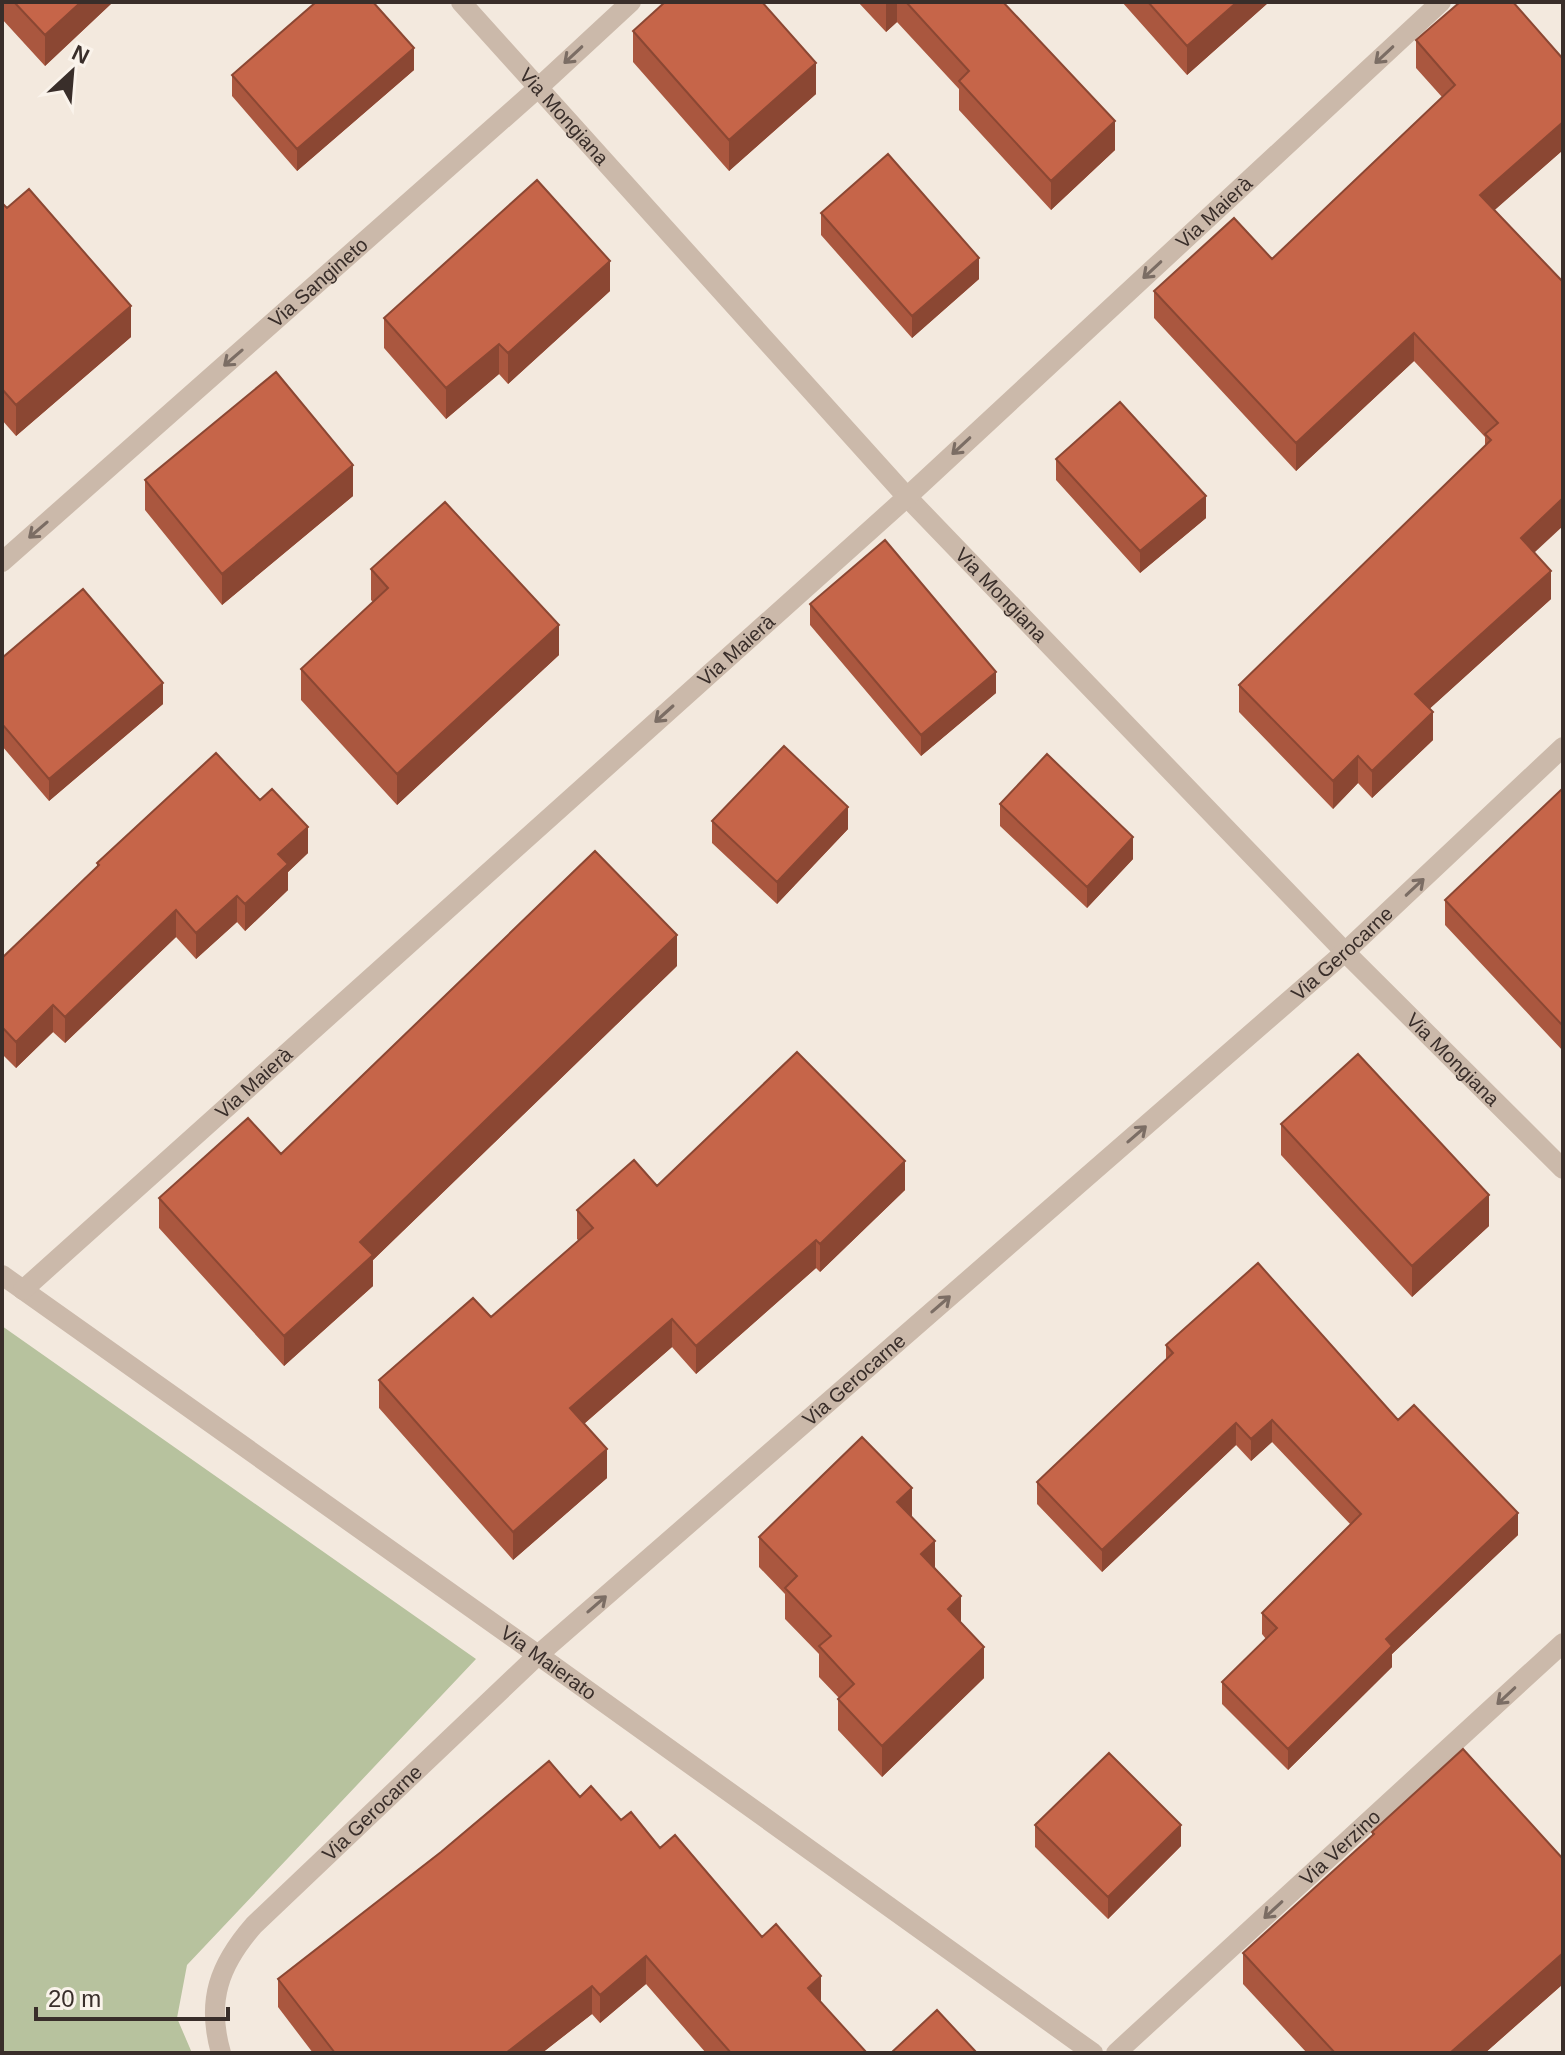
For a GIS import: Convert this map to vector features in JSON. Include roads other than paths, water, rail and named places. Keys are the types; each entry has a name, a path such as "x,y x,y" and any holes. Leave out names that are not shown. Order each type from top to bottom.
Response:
{"street":[{"name":"Via Mongiana","path":"461,2 907,497 1345,952 1563,1169"},
{"name":"Via Sangineto","path":"2,562 631,2"},
{"name":"Via Maierà","path":"23,1290 907,497 1441,2"},
{"name":"Via Gerocarne","path":"221,2053 215,2015 216,1990 236,1945 254,1925 538,1655 1345,952 1563,747"},
{"name":"Via Maierato","path":"2,1275 1093,2053"},
{"name":"Via Verzino","path":"1116,2053 1563,1643"}]}
